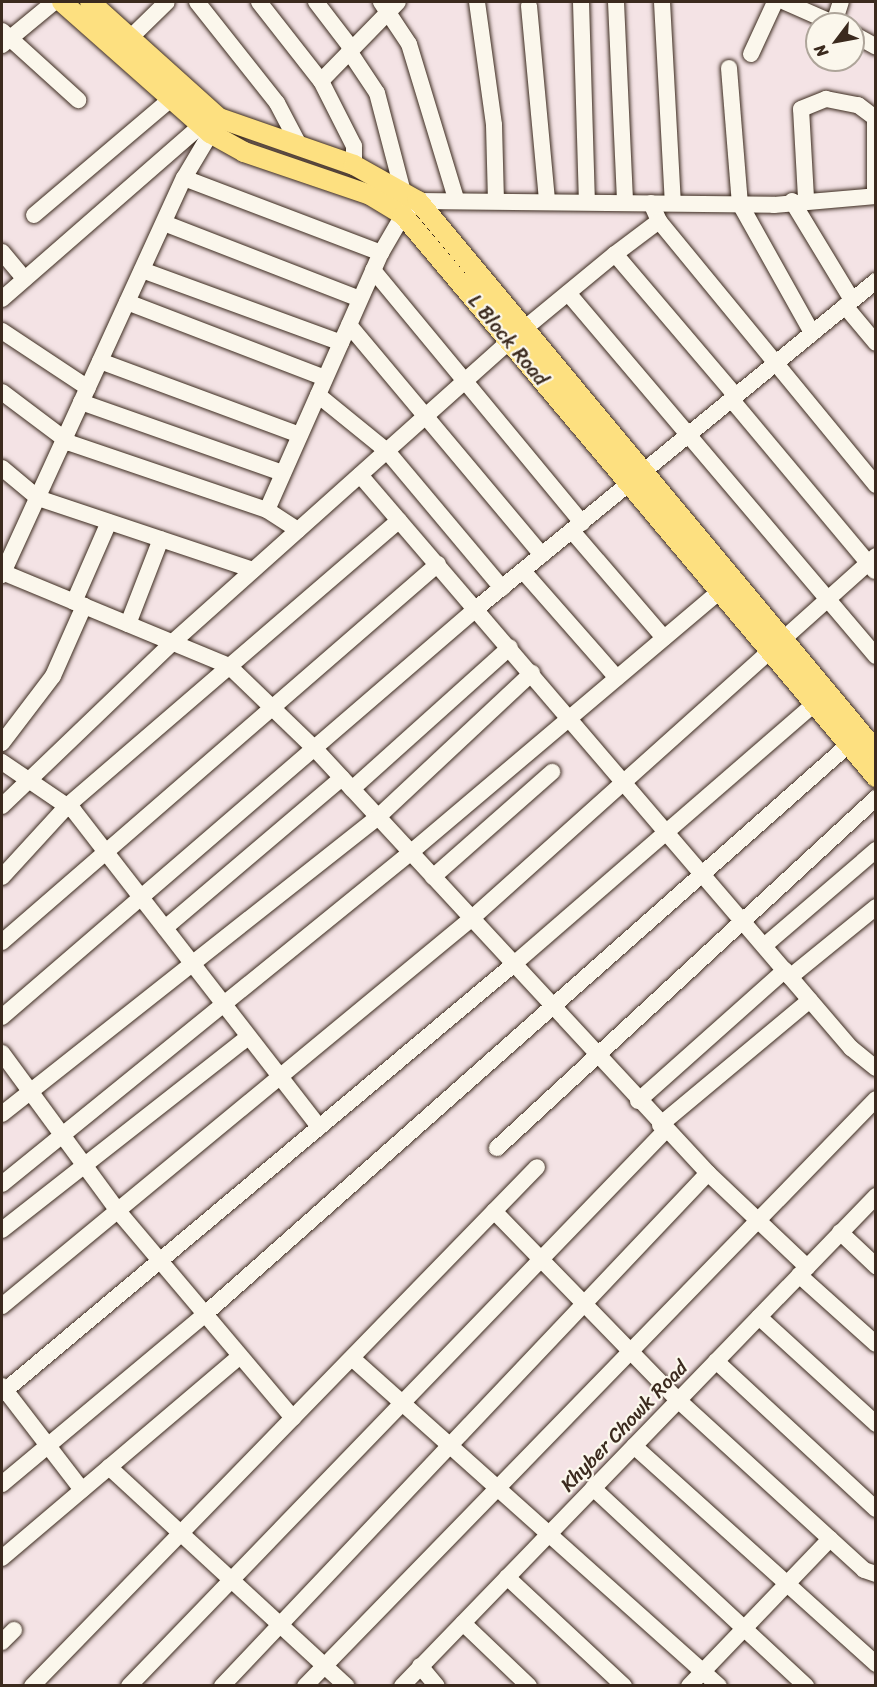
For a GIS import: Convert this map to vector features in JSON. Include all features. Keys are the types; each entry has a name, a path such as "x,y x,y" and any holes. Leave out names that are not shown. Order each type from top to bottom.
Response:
{"main road":[{"name":"L Block Road","path":"62,2 171,99 244,152 370,195 403,215 516,336 637,477 776,647 813,705 876,777"},
{"name":"L Block Road","path":"90,2 210,126 252,130 298,143 354,165 411,196 516,336"},
{"path":"244,152 252,130"},
{"name":"L Block Road","path":"637,477 719,592 776,647 876,751"}],"street":[{"path":"54,2 4,39 78,100"},
{"path":"128,40 167,2"},
{"path":"197,2 277,103 298,143"},
{"path":"259,2 321,81 354,146 354,165"},
{"path":"267,510 373,270 411,196 377,93 316,2"},
{"path":"477,2 494,125 496,200"},
{"path":"581,2 587,201"},
{"path":"616,2 625,202"},
{"path":"662,2 673,203"},
{"path":"751,54 775,2"},
{"path":"785,2 808,12"},
{"path":"321,81 389,5 409,44 456,199"},
{"path":"529,6 547,201"},
{"path":"729,68 740,204 812,333"},
{"path":"34,215 171,99"},
{"path":"411,196 496,200 740,204 799,199 875,196 875,118 858,105 826,99 801,109 799,199 849,303 876,343"},
{"path":"210,126 2,574 229,666 272,706 347,783 662,1128 758,1220 803,1271 876,1344"},
{"path":"2,299 210,126"},
{"path":"184,178 381,253"},
{"path":"651,203 658,221 773,365 876,485"},
{"path":"2,807 27,779 253,570 516,336 658,221"},
{"path":"164,223 360,299"},
{"path":"2,252 25,279"},
{"path":"2,1306 471,919 776,647 826,599 873,563 615,254"},
{"path":"142,270 341,343"},
{"path":"373,270 465,382 664,638"},
{"path":"2,1017 316,750 477,608 876,281"},
{"path":"568,292 876,656"},
{"path":"127,302 325,378"},
{"path":"349,325 542,555"},
{"path":"2,331 85,395 283,473"},
{"path":"100,361 300,435"},
{"path":"2,392 65,438 267,510 298,530"},
{"path":"318,395 387,451 502,588"},
{"path":"2,468 38,498 253,570"},
{"path":"360,475 477,608 810,1000 876,1068"},
{"path":"2,877 67,806 399,520"},
{"path":"2,743 53,676 109,522"},
{"path":"128,624 161,539"},
{"path":"2,942 104,850 438,564"},
{"path":"523,571 617,678"},
{"path":"2,1184 64,1137 410,853 719,592"},
{"path":"165,928 347,783 510,647"},
{"path":"2,1114 31,1094 378,817 532,673"},
{"path":"82,1490 3,1390 514,964 813,705"},
{"path":"2,1484 205,1314 554,1008 847,746"},
{"path":"2,762 67,806 142,898 319,1127"},
{"path":"433,877 552,772"},
{"path":"497,1148 595,1054 876,798"},
{"path":"764,946 876,850"},
{"path":"638,1101 787,973 876,907"},
{"path":"129,1686 543,1258 662,1128 810,1000"},
{"path":"2,1230 86,1168 248,1037"},
{"path":"2,1053 118,1210 293,1418"},
{"path":"305,1686 876,1099"},
{"path":"32,1686 537,1167"},
{"path":"222,1686 708,1173"},
{"name":"Khyber Chowk Road","path":"402,1686 876,1196"},
{"path":"494,1211 543,1258 678,1400 830,1539 876,1574"},
{"path":"840,1232 876,1266"},
{"path":"759,1317 876,1424"},
{"path":"2,1558 240,1356"},
{"path":"352,1358 551,1531 719,1686"},
{"path":"716,1361 876,1509"},
{"path":"634,1446 876,1664"},
{"path":"109,1467 346,1686"},
{"path":"592,1488 806,1686"},
{"path":"689,1686 830,1539"},
{"path":"507,1577 624,1686"},
{"path":"463,1623 530,1686"},
{"path":"420,1666 437,1686"}]}
